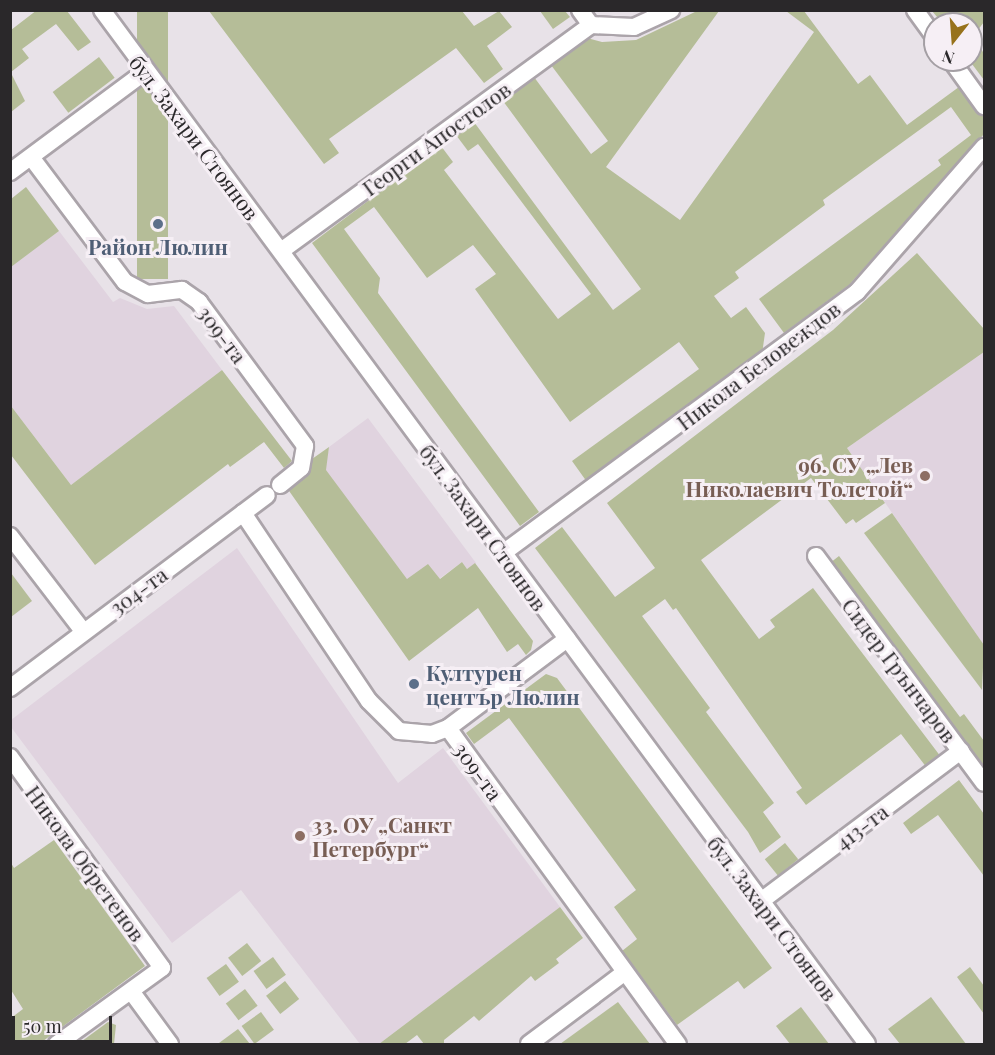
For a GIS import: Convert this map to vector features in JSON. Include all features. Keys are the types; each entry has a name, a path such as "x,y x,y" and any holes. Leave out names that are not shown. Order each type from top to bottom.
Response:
{"street":[{"name":"бул. Захари Стоянов","path":"102,10 867,1044"},
{"path":"580,10 591,25 634,27 671,10"},
{"name":"Георги Апостолов","path":"281,251 591,25"},
{"path":"10,172 146,71"},
{"path":"960,72 984,106"},
{"name":"Никола Беловеждов","path":"503,553 857,292 984,147"},
{"name":"309-та","path":"31,157 125,282 148,294 182,290 195,297 302,439 305,461 295,474"},
{"name":"304-та","path":"10,688 295,474"},
{"name":"309-та","path":"243,513 385,721 415,736 448,728 624,973 678,1044"},
{"path":"10,536 83,631"},
{"name":"Сидер Грънчаров","path":"816,556 984,783"},
{"path":"448,728 567,639"},
{"name":"413-та","path":"761,901 961,751"},
{"name":"Никола Обретенов","path":"10,757 162,968 131,991"},
{"path":"529,1044 624,973"},
{"path":"57,1044 131,991 170,1044"}],"shaded area":[{"path":"59,231 113,302 120,298 147,309 174,306 222,370 71,485 11,406 11,267"},
{"name":"96. СУ „Лев Николаевич Толстой“","path":"984,352 984,645 847,448"},
{"path":"368,418 476,563 467,569 462,562 439,579 407,579 325,470 329,447"},
{"name":"33. ОУ „Санкт Петербург“","path":"237,548 398,783 443,748 560,907 379,1044 360,1044 241,890 172,943 11,727 11,720"}],"green space":[{"path":"37,10 67,11 91,42 78,51 56,24 22,49 29,58 11,72 11,30"},
{"path":"137,11 168,11 168,279 137,279"},
{"path":"209,11 462,11 474,26 499,11 512,27 487,46 503,69 484,83 456,48 329,139 339,153 324,164"},
{"path":"540,11 565,11 570,17 553,29"},
{"path":"697,11 719,11 606,167 680,220 814,32 786,11 804,11 858,84 870,75 907,125 963,84 984,113 984,134 849,285 784,333 759,299 941,165 938,160 971,135 951,107 823,200 825,205 735,272 739,278 714,296 731,318 746,307 765,333 762,354 587,482 572,461 699,369 679,342 570,422 475,289 496,274 473,245 427,278 374,207 344,229 380,278 378,293 539,512 520,526 312,243 441,146 453,162 444,170 558,319 591,294 478,144 468,151 456,135 474,122 613,310 641,289 503,101 534,77 591,154 608,141 551,65 587,38 602,42 636,40"},
{"path":"984,11 984,22 983,12 933,12"},
{"path":"983,52 984,54 984,80 978,72 983,72"},
{"path":"99,57 115,78 68,113 53,92"},
{"path":"11,73 25,101 11,112"},
{"path":"26,187 59,231 11,267 11,199"},
{"path":"917,253 984,329 984,352 847,448 885,503 856,523 853,519 846,524 811,478 701,560 759,639 775,627 770,620 813,588 941,757 927,768 901,734 806,805 796,792 802,788 676,608 673,610 665,599 642,616 710,708 706,712 774,803 763,812 781,837 760,853 748,832 535,548 562,527 615,597 655,568 607,503 833,330"},
{"path":"222,370 292,461 284,468 264,442 230,467 228,464 95,565 11,455 11,406 71,485"},
{"path":"329,447 326,470 407,579 428,564 440,579 462,562 467,569 475,563 533,641 531,650 526,655 518,644 507,652 478,608 409,661 287,488 306,473 312,459"},
{"path":"892,513 984,645 982,690 864,533"},
{"path":"839,556 960,717 964,714 984,741 984,768 830,563"},
{"path":"11,573 32,601 11,617"},
{"path":"546,674 557,678 772,968 744,989 738,981 677,1025 622,951 637,939 614,907 636,890 509,718 474,744 466,733"},
{"path":"959,780 984,814 984,876 938,815 911,834 903,823"},
{"path":"54,840 145,966 39,1044 11,1044 11,1018 23,1009 11,990 11,863 14,868"},
{"path":"785,843 798,859 778,876 765,859"},
{"path":"560,907 583,938 556,959 559,963 535,981 531,976 479,1021 474,1016 444,1040 444,1044 424,1044 417,1035 405,1044 379,1044"},
{"path":"247,943 261,961 242,976 228,958"},
{"path":"273,957 286,975 267,989 254,971"},
{"path":"226,964 239,982 220,996 207,978"},
{"path":"970,967 984,986 984,1014 957,977"},
{"path":"285,981 299,999 280,1014 266,996"},
{"path":"245,989 258,1006 238,1020 226,1003"},
{"path":"931,997 966,1044 900,1044 888,1029"},
{"path":"618,1002 650,1044 560,1044"},
{"path":"801,1007 829,1044 790,1044 776,1026"},
{"path":"261,1012 274,1030 255,1044 242,1026"},
{"path":"108,1022 116,1025 114,1044 78,1044"},
{"path":"238,1029 250,1044 219,1043"}],"place":[{"name":"Район Люлин","path":"158,224"},
{"name":"96. СУ „Лев Николаевич Толстой“","path":"925,476"},
{"name":"Културен център Люлин","path":"414,684"},
{"name":"33. ОУ „Санкт Петербург“","path":"300,836"}]}
